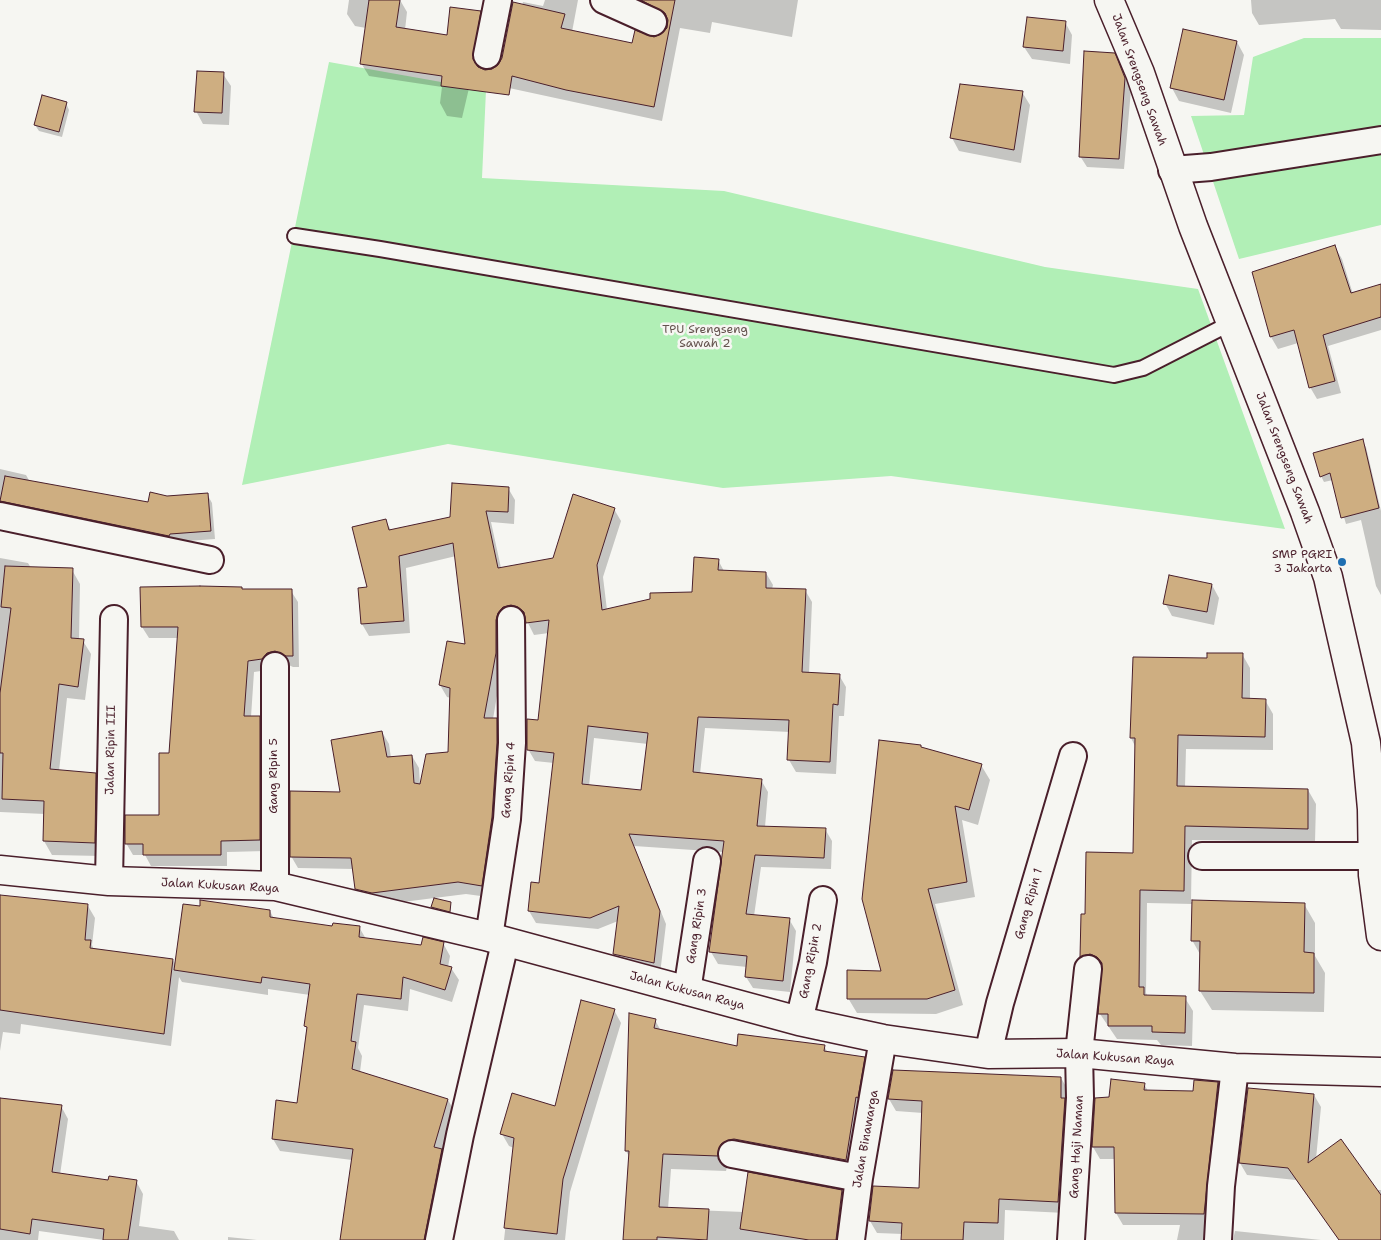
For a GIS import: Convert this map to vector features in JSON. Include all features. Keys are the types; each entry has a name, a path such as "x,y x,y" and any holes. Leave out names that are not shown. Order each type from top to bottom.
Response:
{"street":[{"path":"487,55 498,0"},
{"path":"604,0 653,22"},
{"name":"Jalan Srengseng Sawah","path":"1109,0 1140,73 1172,170 1305,512 1328,577 1366,742 1381,936"},
{"path":"1172,170 1211,167 1381,140"},
{"path":"0,516 210,560"},
{"name":"Jalan Ripin III","path":"109,881 114,619"},
{"name":"Gang Ripin 4","path":"439,1240 497,940 512,742 511,620"},
{"name":"Gang Ripin 5","path":"275,666 275,886"},
{"name":"Gang Ripin 1","path":"988,1054 1000,1003 1072,756"},
{"path":"1202,856 1376,869"},
{"name":"Gang Ripin 3","path":"687,991 707,862"},
{"name":"Jalan Kukusan Raya","path":"0,870 109,881 275,886 497,940 799,1021 883,1039 988,1054 1079,1053 1235,1068 1381,1072"},
{"name":"Gang Ripin 2","path":"799,1021 813,962 823,900"},
{"name":"Gang Haji Naman","path":"1071,1240 1080,1098 1079,1053 1088,969"},
{"name":"Jalan Binawarga","path":"851,1240 859,1178 883,1039"},
{"path":"1218,1240 1221,1186 1235,1068"},
{"path":"732,1154 859,1178"}],"lane":[{"path":"295,236 380,248 1114,375 1143,368 1231,323"}],"green space":[{"path":"1304,38 1381,38 1381,225 1239,259 1191,116 1244,115 1253,57"},
{"name":"TPU Srengseng Sawah 2","path":"329,62 486,90 482,178 724,191 1045,267 1198,289 1285,529 891,476 723,488 448,444 242,485"}],"building":[{"path":"369,0 400,0 396,27 447,35 450,7 481,11 473,59 478,67 485,70 492,69 498,65 502,58 513,2 565,14 561,28 632,43 635,30 654,37 661,34 667,28 668,20 665,13 641,0 675,0 654,107 566,90 512,76 509,95 441,86 442,76 360,64"},
{"path":"1027,17 1066,21 1063,51 1023,47"},
{"path":"1183,29 1237,41 1224,100 1170,88"},
{"path":"1084,51 1115,53 1125,78 1119,159 1079,157"},
{"path":"197,71 224,72 222,113 194,112"},
{"path":"960,84 1023,91 1014,150 950,138"},
{"path":"42,95 67,102 59,132 34,125"},
{"path":"1335,245 1351,293 1381,284 1381,317 1323,335 1335,381 1309,388 1294,330 1270,337 1252,272"},
{"path":"1363,439 1379,508 1341,518 1330,473 1320,477 1313,453"},
{"path":"5,476 148,502 150,492 167,496 208,493 211,531 170,534 169,536 0,501"},
{"path":"452,483 509,487 508,512 486,511 498,568 553,558 573,494 615,508 597,565 602,610 650,599 650,593 692,592 694,557 719,559 718,570 766,572 766,588 806,589 802,672 840,674 838,705 833,704 830,762 787,760 789,720 698,717 693,772 762,779 757,826 826,828 824,858 755,855 746,914 790,918 783,981 745,977 747,956 709,952 724,841 629,834 660,911 654,963 613,954 619,906 590,918 528,911 531,882 539,883 554,753 527,750 527,719 538,720 549,620 526,623 524,612 518,607 511,605 503,607 498,613 496,620 496,653 484,718 497,718 497,743 492,817 482,886 458,882 372,893 355,889 351,858 290,857 290,791 340,792 331,740 382,731 387,757 412,755 414,783 420,784 426,754 448,752 450,688 439,685 447,641 465,644 453,543 399,556 404,621 361,624 358,588 367,587 352,527 386,519 389,530 450,517","holes":["588,726 648,733 641,790 582,784"]},
{"path":"5,566 73,568 71,638 84,639 78,687 59,684 50,769 96,773 95,843 43,841 44,801 2,799 3,753 0,753 0,693 11,608 1,607"},
{"path":"1169,575 1212,584 1207,612 1163,604"},
{"path":"140,587 242,587 242,589 292,589 293,656 286,656 275,651 267,653 262,659 248,661 244,716 260,716 260,840 221,841 221,855 143,855 143,844 125,844 125,815 159,815 159,753 169,753 178,627 141,627"},
{"path":"1207,653 1243,653 1242,698 1266,699 1265,737 1178,735 1177,786 1308,789 1308,829 1185,826 1184,891 1140,890 1139,987 1144,987 1144,995 1186,996 1185,1033 1152,1032 1152,1026 1108,1026 1108,1014 1098,1014 1102,963 1097,957 1090,954 1080,957 1081,914 1085,914 1086,852 1133,853 1135,738 1130,738 1133,657 1207,658"},
{"path":"879,740 921,745 921,747 982,764 969,810 955,806 967,882 928,889 955,990 927,999 847,999 847,970 881,971 862,899"},
{"path":"0,895 88,904 85,940 91,940 90,948 173,959 164,1034 0,1010"},
{"path":"434,898 451,902 450,912 431,907"},
{"path":"200,900 270,910 270,917 332,926 333,923 360,926 359,937 421,945 423,937 444,942 440,964 452,967 445,990 403,977 401,999 357,994 351,1041 356,1042 352,1069 448,1099 434,1147 442,1149 424,1240 340,1240 353,1149 272,1139 276,1100 297,1103 307,1027 304,1026 310,984 262,977 261,983 174,970 183,904 200,906"},
{"path":"1192,900 1305,903 1304,952 1314,953 1314,993 1199,991 1200,941 1191,941"},
{"path":"581,1000 615,1009 563,1179 557,1234 504,1228 514,1138 500,1134 512,1093 555,1106"},
{"path":"629,1013 656,1019 654,1028 737,1046 738,1034 825,1045 824,1051 865,1057 858,1098 856,1097 846,1160 734,1139 721,1144 718,1156 663,1154 659,1207 709,1209 707,1240 657,1237 657,1240 623,1240 629,1151 625,1151"},
{"path":"893,1070 1061,1077 1061,1098 1065,1098 1058,1202 999,1199 998,1223 964,1222 963,1240 901,1240 902,1223 869,1221 873,1186 919,1188 922,1101 888,1099"},
{"path":"1111,1079 1145,1083 1144,1090 1193,1091 1194,1080 1218,1082 1204,1214 1115,1213 1114,1147 1092,1147 1095,1098 1109,1097"},
{"path":"1248,1088 1314,1094 1308,1163 1341,1139 1381,1195 1381,1240 1339,1240 1288,1168 1239,1163"},
{"path":"0,1098 62,1105 52,1172 108,1180 109,1176 137,1180 128,1240 103,1240 104,1229 32,1219 30,1234 0,1229"},
{"path":"748,1172 842,1190 836,1240 809,1240 740,1229"}],"place":[{"name":"SMP PGRI 3 Jakarta","path":"1342,562"}]}
